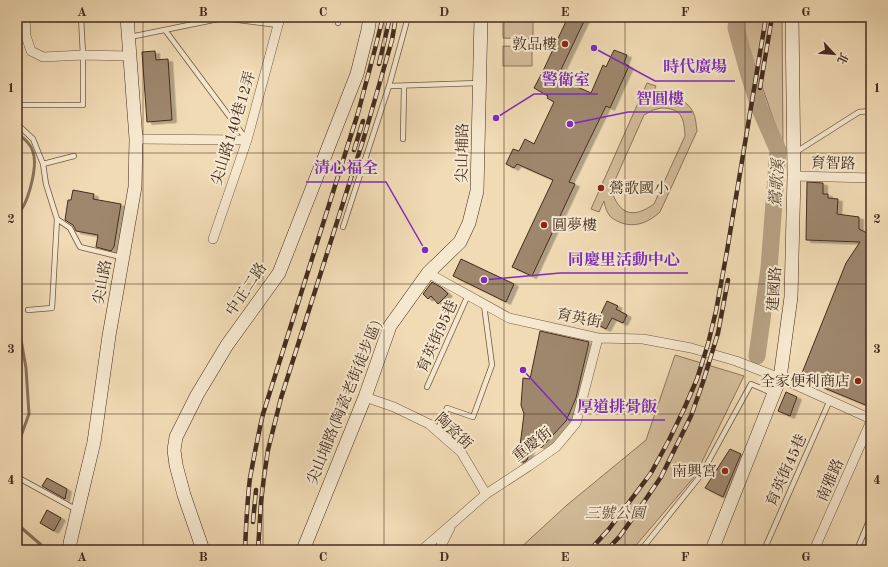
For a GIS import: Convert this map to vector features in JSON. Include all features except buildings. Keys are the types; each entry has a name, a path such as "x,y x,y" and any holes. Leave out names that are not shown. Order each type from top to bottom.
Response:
{"main road":[{"name":"尖山路","path":"70,550 70,543 94,442 135,187 136,139 127,17"},
{"name":"中正二路","path":"203,550 184,495 176,465 174,450 176,437 197,394 227,345 278,273 357,74 370,17"},
{"name":"尖山埔路","path":"428,273 460,242 470,217 477,190 481,17"},
{"name":"建國路","path":"712,550 780,378 791,297 794,176 792,17"},
{"name":"尖山埔路(陶瓷老街徒步區)","path":"303,550 365,397 390,326 428,273"}],"street":[{"path":"26,17 22,37 31,51 43,57 83,55 130,56"},
{"name":"尖山路140巷12弄","path":"213,239 247,140 279,21"},
{"path":"136,139 247,140"},
{"name":"育智路","path":"794,176 871,178"},
{"name":"育英街","path":"428,273 509,318 598,338 643,339 691,348 736,361 780,378"},
{"name":"重慶街","path":"422,550 486,494 556,447 576,424 598,338"},
{"path":"780,378 871,420"},
{"name":"陶瓷街","path":"365,397 394,407 429,424 461,452 486,494"},
{"name":"南雅路","path":"814,550 871,420"},
{"name":"重慶街","path":"440,550 452,524"}],"lane":[{"path":"17,104 83,105 81,17"},
{"path":"338,17 338,24"},
{"path":"343,227 389,86 408,17"},
{"path":"128,38 223,18 279,21"},
{"path":"165,30 247,140"},
{"path":"389,86 480,83"},
{"path":"403,139 404,86"},
{"path":"794,153 859,112 871,111"},
{"path":"17,124 33,139 43,164 46,184 57,219 52,308 28,310"},
{"path":"43,164 74,156"},
{"path":"57,219 70,228 80,247 123,258"},
{"name":"育英街95巷","path":"427,387 468,295"},
{"path":"437,431 447,408 473,417 476,409 492,365 484,304"},
{"path":"641,550 701,475 751,384 774,394"},
{"name":"育英街45巷","path":"764,550 830,400"},
{"path":"17,477 78,510"},
{"path":"857,550 868,523"}],"green space":[{"path":"741,17 782,17 783,147 740,23"},
{"path":"503,19 533,19 533,39 503,38"},
{"path":"503,46 532,47 532,66 503,66"},
{"path":"647,83 656,86 649,102 662,98 674,97 687,104 694,114 697,131 660,212 645,222 629,225 617,221 611,217 604,201 599,212 591,209","holes":["668,108 680,115 684,124 685,136 654,204 640,212 628,212 618,204 611,189 644,115 653,110"]},
{"name":"三號公園","path":"675,355 744,376 695,476 632,550 518,550 567,505 646,440"}],"waterway":[{"name":"鶯歌溪","path":"737,17 736,28 749,75 760,109 778,150 769,268 757,356"},
{"path":"17,134 25,139 29,144 34,158 33,176 28,195 21,210 17,214"},
{"path":"17,326 20,334 26,368 29,414 17,447"},
{"path":"17,524 47,550"}],"railway":[{"path":"245,550 250,478 263,414 358,113 383,17"},
{"path":"379,64 390,17"},
{"path":"258,550 261,502 268,450 281,398 365,134 392,40 396,17"},
{"path":"590,550 609,529 651,473 669,440 697,379 716,311 766,17"},
{"path":"760,88 772,17"},
{"path":"354,150 363,121"},
{"path":"607,550 620,536 661,477 691,416 718,333 728,280"},
{"path":"253,522 256,490"}],"place":[{"name":"敦品樓","path":"565,44"},
{"name":"時代廣場","path":"594,48"},
{"name":"警衛室","path":"496,118"},
{"name":"智圓樓","path":"570,124"},
{"name":"鶯歌國小","path":"601,188"},
{"name":"圓夢樓","path":"544,225"},
{"name":"清心福全","path":"425,250"},
{"name":"同慶里活動中心","path":"484,280"},
{"name":"厚道排骨飯","path":"523,370"},
{"name":"全家便利商店","path":"858,381"},
{"name":"南興宮","path":"725,471"}]}
